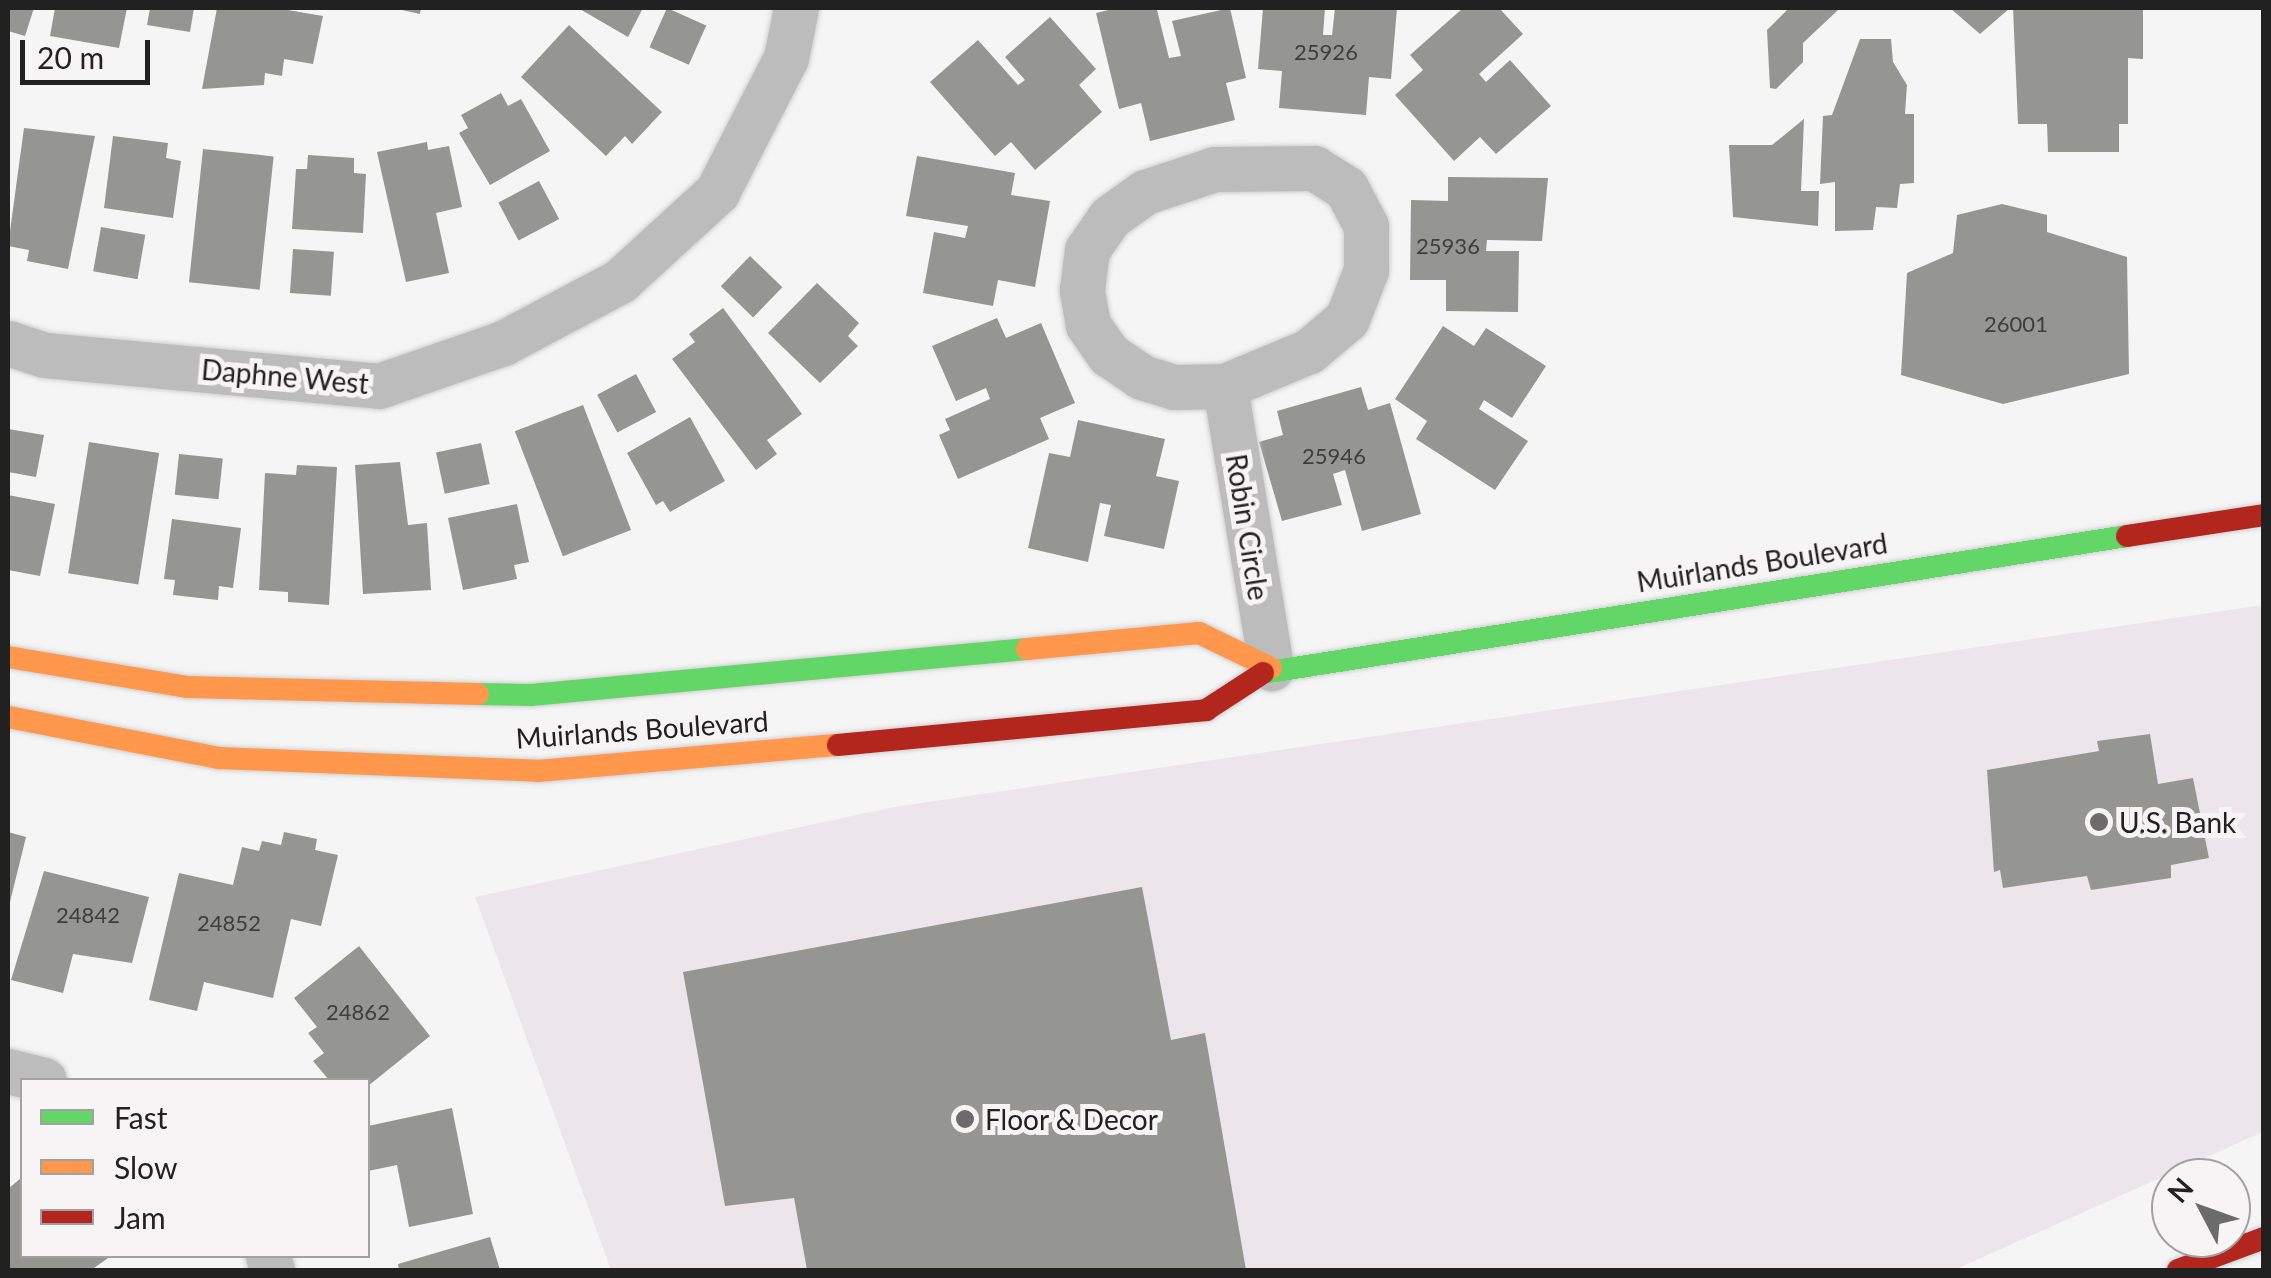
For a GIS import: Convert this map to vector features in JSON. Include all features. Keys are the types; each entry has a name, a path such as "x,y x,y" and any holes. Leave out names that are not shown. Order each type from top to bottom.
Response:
{"main road":[{"name":"Muirlands Boulevard","path":"8,717 219,758 538,771 1206,710 1271,668 2264,516"},
{"name":"Muirlands Boulevard","path":"8,657 187,687 531,695 1200,633 1271,668"},
{"path":"2178,1270 2264,1238"}],"street":[{"name":"Daphne West","path":"8,343 45,354 379,386 503,343 620,280 717,192 786,58 796,8"},
{"path":"1314,168 1346,188 1366,226 1366,270 1347,319 1308,351 1226,386 1174,387 1142,377 1109,355 1088,325 1082,290 1087,250 1110,217 1145,192 1214,169 1314,168"},
{"name":"Robin Circle","path":"1226,386 1271,668"},
{"path":"8,1071 36,1078"}],"shaded area":[{"path":"2263,605 2263,1132 2205,1158 2151,1158 2151,1182 1954,1270 611,1270 475,897 894,807"}],"building":[{"path":"8,8 34,8 25,36 8,31"},
{"path":"55,8 127,8 119,48 50,36"},
{"path":"150,8 194,8 190,32 147,25"},
{"path":"217,8 276,8 323,16 313,64 284,59 282,76 265,73 264,85 202,89"},
{"path":"393,8 421,8 420,14"},
{"path":"578,8 643,8 628,37"},
{"path":"667,8 706,25 689,65 650,47"},
{"path":"1117,8 1157,10 1169,58 1181,56 1172,21 1230,8 1246,78 1226,83 1235,120 1150,141 1141,103 1119,109 1096,13"},
{"path":"1263,8 1325,8 1323,35 1332,35 1335,8 1397,8 1391,79 1369,77 1366,115 1279,108 1282,71 1258,69"},
{"path":"1463,8 1499,8 1523,34 1479,74 1486,82 1510,60 1551,106 1496,154 1480,137 1454,161 1395,95 1423,70 1410,55"},
{"path":"1789,8 1838,10 1803,43 1803,62 1776,89 1770,88 1767,30"},
{"path":"1950,8 2010,8 1980,34"},
{"path":"2013,8 2143,8 2143,59 2128,58 2128,124 2119,124 2119,152 2048,152 2047,124 2018,124"},
{"path":"1050,17 1096,69 1079,85 1102,112 1035,170 1011,142 995,156 930,82 978,40 1018,85 1025,80 1005,57"},
{"path":"569,25 662,112 632,144 625,136 606,156 521,77"},
{"path":"1860,39 1891,39 1893,62 1907,85 1905,114 1914,114 1914,183 1900,184 1897,208 1876,207 1873,230 1835,231 1835,182 1820,184 1823,116 1832,115"},
{"path":"501,93 508,106 521,99 550,151 490,185 459,133 468,128 461,115"},
{"path":"1804,119 1801,191 1819,191 1818,226 1733,217 1729,145 1772,145"},
{"path":"24,128 95,136 68,269 27,261 29,250 8,246"},
{"path":"113,136 168,143 166,158 181,161 173,218 104,208"},
{"path":"427,142 428,150 449,146 462,207 436,213 449,273 406,282 377,152"},
{"path":"203,149 274,156 260,290 189,282"},
{"path":"308,155 354,158 354,173 366,174 363,233 292,229 296,169 307,169"},
{"path":"917,156 1015,173 1011,195 1050,201 1035,287 998,280 993,306 923,293 934,232 965,238 968,226 906,216"},
{"path":"1448,177 1548,178 1542,241 1487,240 1486,251 1519,251 1518,312 1446,311 1446,280 1410,280 1411,200 1448,201"},
{"path":"539,181 559,219 519,241 498,203"},
{"path":"2002,204 2047,215 2047,232 2127,257 2129,374 2003,404 1901,375 1907,273 1953,253 1957,215"},
{"path":"101,227 145,235 138,279 93,271"},
{"path":"293,249 334,252 331,296 290,293"},
{"path":"750,256 782,287 753,317 721,286"},
{"path":"817,283 859,323 848,336 858,346 820,383 768,333"},
{"path":"723,308 802,414 767,440 777,454 756,470 672,359 695,342 689,334"},
{"path":"997,318 1006,338 1041,323 1075,403 1040,418 1049,439 958,479 939,435 950,430 945,419 990,399 986,388 956,401 932,346"},
{"path":"1443,326 1474,346 1486,328 1546,366 1512,418 1484,400 1479,409 1528,441 1495,490 1416,439 1427,421 1395,399"},
{"path":"636,374 656,412 617,433 597,395"},
{"path":"1361,387 1368,410 1390,403 1421,514 1362,531 1345,470 1333,474 1342,505 1282,521 1259,442 1283,435 1277,411"},
{"path":"583,405 631,530 563,556 515,431"},
{"path":"690,417 725,481 670,512 663,501 656,505 627,453"},
{"path":"1078,420 1165,439 1156,476 1179,481 1164,549 1104,536 1111,505 1100,503 1088,562 1028,548 1049,453 1070,457"},
{"path":"8,429 44,435 36,477 8,472"},
{"path":"89,442 159,453 138,584 68,573"},
{"path":"481,443 490,484 445,494 436,453"},
{"path":"179,454 223,459 218,499 175,495"},
{"path":"400,462 408,525 427,523 431,590 363,594 355,465"},
{"path":"297,465 337,467 329,605 288,602 288,592 259,590 265,473 296,475"},
{"path":"8,495 55,504 40,576 8,570"},
{"path":"517,504 529,562 514,565 517,579 463,590 448,518"},
{"path":"172,519 241,528 233,588 219,586 218,600 173,595 175,580 164,579"},
{"name":"U.S. Bank","path":"2150,734 2158,784 2193,778 2209,858 2171,865 2171,878 2091,890 2087,876 2003,888 2000,870 1994,872 1987,770 2099,751 2097,741"},
{"path":"8,832 26,837 9,906 8,906"},
{"path":"284,832 317,839 315,850 338,855 321,926 291,919 273,998 204,982 197,1011 149,1000 179,873 233,885 242,847 259,851 262,841 281,845"},
{"path":"44,871 149,897 132,963 73,954 63,993 11,980"},
{"name":"Floor & Decor","path":"1142,887 1171,1040 1205,1033 1246,1270 807,1270 794,1198 725,1206 683,972"},
{"path":"359,946 430,1036 370,1084 370,1078 327,1078 313,1061 324,1053 308,1033 317,1027 294,998"},
{"path":"452,1108 473,1214 409,1227 397,1165 370,1171 370,1126"},
{"path":"20,1179 20,1258 108,1258 91,1270 8,1270 8,1189"},
{"path":"490,1237 500,1270 399,1270 398,1264"}],"traffic: fast":[{"path":"1263,673 2127,536"},
{"path":"478,694 531,695 1027,649"}],"traffic: slow":[{"path":"1027,649 1199,633 1271,668"},
{"path":"8,657 187,687 478,694"},
{"path":"8,717 219,758 538,771 838,745"}],"traffic: jam":[{"path":"2127,536 2264,515"},
{"path":"838,745 1206,710 1263,673"},
{"path":"2178,1270 2264,1238"}],"place":[{"name":"U.S. Bank","path":"2099,822"},
{"name":"Floor & Decor","path":"965,1119"}]}
